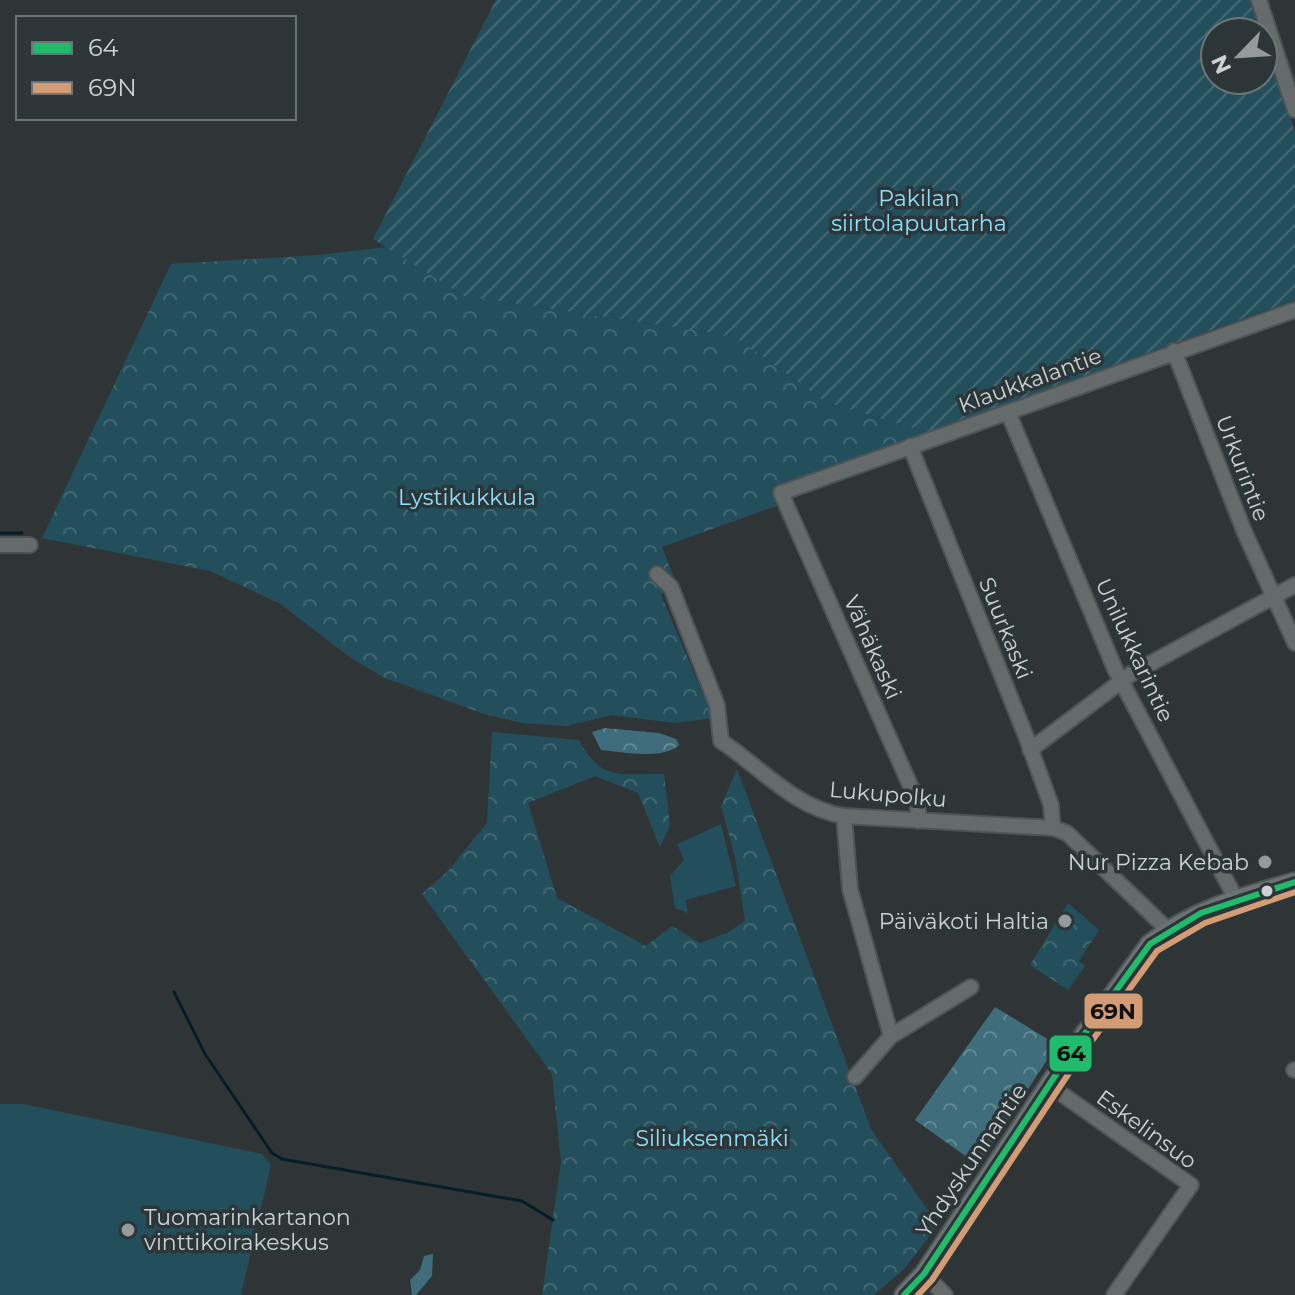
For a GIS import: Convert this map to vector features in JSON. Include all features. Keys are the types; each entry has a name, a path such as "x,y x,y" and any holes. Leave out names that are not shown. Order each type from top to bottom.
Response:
{"main road":[{"name":"Yhdyskunnantie","path":"904,1295 924,1274 1049,1085 1134,964 1168,930 1192,916 1295,882"}],"street":[{"path":"1259,0 1295,110"},
{"name":"Klaukkalantie","path":"781,493 1295,310"},
{"name":"Urkurintie","path":"1174,351 1273,597 1295,643"},
{"name":"Unilukkarintie","path":"1008,412 1121,681 1236,899"},
{"name":"Suurkaski","path":"910,446 1051,805 1053,828"},
{"name":"Vähäkaski","path":"781,493 918,803 918,821"},
{"path":"0,545 30,545"},
{"name":"Lukupolku","path":"657,574 671,587 717,705 723,730 721,741 815,809 844,816 1053,828"},
{"path":"1030,750 1121,681 1295,585"},
{"path":"844,816 850,889 891,1036"},
{"path":"1053,828 1067,833 1168,930"},
{"path":"855,1077 891,1036 971,987"},
{"name":"Eskelinsuo","path":"1049,1085 1191,1185 1114,1295"},
{"path":"924,1274 945,1295"}],"green space":[{"name":"Pakilan siirtolapuutarha","path":"496,0 1250,0 1256,16 1199,16 1199,96 1279,96 1279,84 1295,132 1295,300 927,432 825,402 734,336 464,296 373,239"},
{"name":"Lystikukkula","path":"387,247 464,296 734,336 825,402 927,432 774,490 776,506 662,547 676,583 661,595 713,718 675,723 611,715 567,726 523,723 487,715 385,678 351,658 279,603 210,571 42,538 171,264 318,255"},
{"path":"605,728 659,733 676,739 679,745 672,750 653,754 601,750 592,732"},
{"name":"Siliuksenmäki","path":"492,732 579,740 596,763 614,773 664,774 670,825 660,847 638,793 595,776 528,803 557,898 646,946 672,926 700,943 727,933 745,921 735,857 721,806 737,769 871,1129 938,1225 904,1269 874,1295 542,1295 561,1162 552,1074 422,894 448,871 487,823"},
{"path":"721,824 736,886 686,900 688,913 675,908 670,876 684,860 677,844"},
{"path":"1068,903 1099,930 1079,961 1085,966 1068,990 1030,965"},
{"path":"995,1007 1057,1045 978,1165 915,1120"},
{"name":"Tuomarinkartanon vinttikoirakeskus","path":"0,1104 24,1104 262,1154 271,1165 241,1295 0,1295"},
{"path":"433,1254 432,1276 416,1295 412,1295 410,1280 420,1270 424,1256"}],"waterway":[{"path":"0,533 22,533"},
{"path":"174,992 205,1054 272,1153 282,1159 522,1201 553,1220"}],"transit line":[{"name":"64","path":"904,1295 924,1274 1065,1061 1150,944 1201,913 1295,882"},
{"name":"69N","path":"918,1295 932,1280 1073,1067 1157,951 1205,923 1295,892"}],"place":[{"name":"Nur Pizza Kebab","path":"1265,862"},
{"name":"Päiväkoti Haltia","path":"1065,921"},
{"name":"Tuomarinkartanon vinttikoirakeskus","path":"128,1230"}]}
